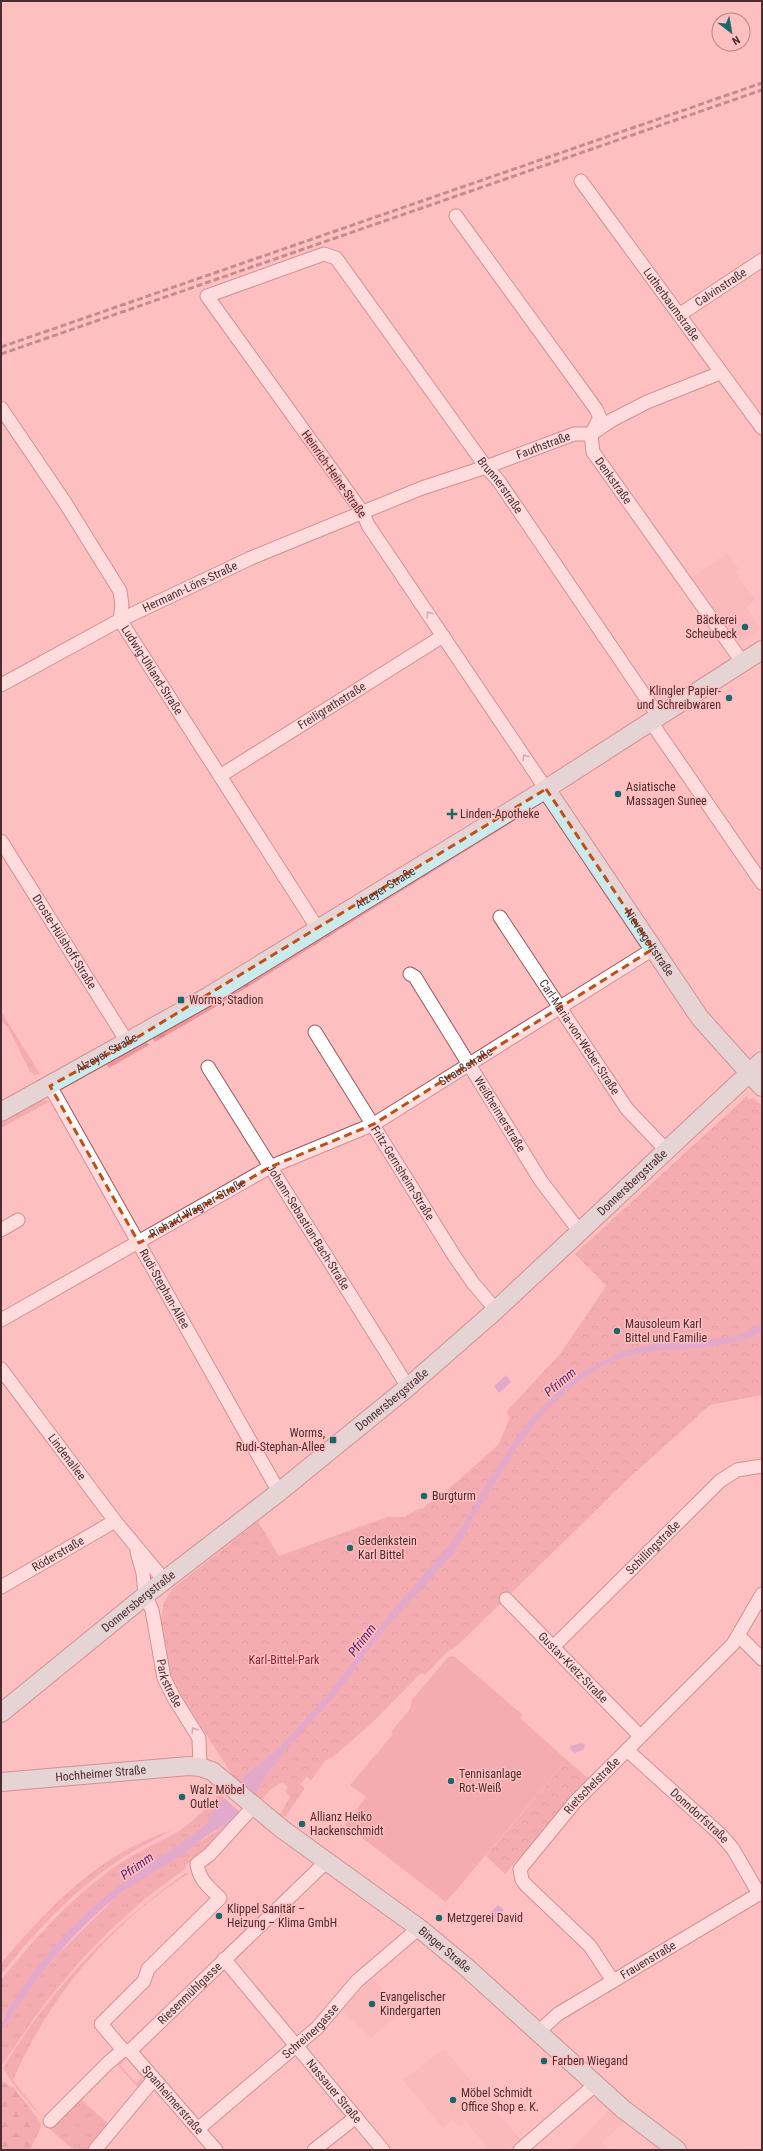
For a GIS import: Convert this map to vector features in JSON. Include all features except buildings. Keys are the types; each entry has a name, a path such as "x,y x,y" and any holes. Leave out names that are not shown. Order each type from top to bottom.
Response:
{"street":[{"name":"Lutherbaumstraße","path":"581,181 720,373 762,428"},
{"name":"Denkstraße","path":"456,216 596,409 600,418 592,434 593,452 743,663"},
{"name":"Heinrich-Heine-Straße","path":"336,258 324,254 207,296 363,513 368,525 546,789"},
{"name":"Brunnerstraße","path":"336,258 486,467 498,480 762,883"},
{"name":"Calvinstraße","path":"679,315 762,260"},
{"path":"592,434 612,420 647,402 720,373"},
{"name":"Ludwig-Uhland-Straße","path":"1,408 64,501 120,591 122,605 120,620 318,929"},
{"name":"Fauthstraße","path":"363,513 422,488 486,467 574,434 592,434"},
{"name":"Hermann-Löns-Straße","path":"1,685 120,620 252,558 363,513"},
{"name":"Freiligrathstraße","path":"220,776 443,636"},
{"name":"Alzeyer Straße","path":"1,1112 128,1043 318,929 546,789 762,650"},
{"name":"Nievergoltstraße","path":"546,789 700,1018 762,1087"},
{"name":"Droste-Hülshoff-Straße","path":"1,841 128,1043"},
{"name":"Carl-Maria-von-Weber-Straße","path":"500,917 628,1109 667,1151"},
{"name":"Straußstraße","path":"270,1167 374,1124 653,949"},
{"name":"Weißheimerstraße","path":"410,974 415,977 541,1181 580,1232"},
{"name":"Fritz-Gernsheim-Straße","path":"315,1032 374,1124 455,1257 473,1283 496,1310"},
{"name":"Donnersbergstraße","path":"1,1713 164,1580 279,1492 408,1387 496,1310 762,1061"},
{"name":"Johann-Sebastian-Bach-Straße","path":"208,1067 408,1387"},
{"name":"Rudi-Stephan-Allee","path":"50,1086 279,1492"},
{"name":"Richard-Wagner-Straße","path":"1,1320 139,1243 270,1167"},
{"path":"1,1230 18,1220"},
{"name":"Lindenallee","path":"1,1369 115,1522 164,1580"},
{"name":"Schillingstraße","path":"553,1647 720,1481 737,1470 762,1466"},
{"name":"Röderstraße","path":"1,1587 115,1522"},
{"name":"Lindenallee","path":"134,1545 140,1560 146,1595"},
{"name":"Rietschelstraße","path":"612,1981 590,1946 526,1885 522,1880 520,1869 571,1807 640,1736 692,1686 739,1636 750,1612 762,1594"},
{"name":"Parkstraße","path":"146,1595 152,1610 164,1678 174,1698 199,1738 200,1767"},
{"name":"Gustav-Kietz-Straße","path":"506,1599 640,1736"},
{"path":"739,1636 762,1658"},
{"name":"Donndorfstraße","path":"627,1750 721,1834 761,1893"},
{"name":"Hochheimer Straße","path":"1,1782 200,1767"},
{"name":"Binger Straße","path":"200,1767 218,1774 253,1806 419,1928 466,1967 596,2084 647,2128 676,2150"},
{"name":"Spanheimerstraße","path":"216,2150 154,2079 101,2024 144,1981 148,1969 220,1898 204,1882 198,1872 197,1864 210,1854 253,1806"},
{"name":"Riesenmühlgasse","path":"50,2121 108,2063 126,2050 327,1861"},
{"name":"Frauenstraße","path":"538,2032 558,2014 761,1893"},
{"name":"Schreinergasse","path":"198,2129 322,2024 357,1981 419,1928"},
{"name":"Nassauer Straße","path":"224,1959 383,2150"},
{"path":"95,2150 154,2079"},
{"path":"520,2150 596,2084"},
{"path":"314,2150 356,2117"}],"highlighted area":[{"path":"546,789 653,949 374,1124 270,1167 139,1243 50,1086 128,1043"}],"shaded area":[{"path":"727,553 739,569 735,572 755,600 746,607 761,629 739,642 692,577"},
{"path":"762,1323 762,1332 742,1340 722,1345 638,1354 617,1360 598,1369 557,1399 526,1435 513,1454 454,1552 402,1609 372,1645 337,1693 289,1746 262,1782 255,1795 256,1798 229,1826 219,1828 177,1858 123,1892 98,1912 52,1960 25,1996 1,2032 4,2017 29,1978 52,1948 79,1920 122,1883 207,1824 212,1811 240,1780 281,1746 328,1694 397,1605 447,1548 464,1524 489,1480 514,1441 528,1422 559,1390 584,1371 623,1351 656,1343 726,1338 742,1334"},
{"path":"506,1375 511,1382 499,1393 494,1386"},
{"path":"582,1743 585,1745 583,1750 575,1753 571,1750 570,1746"},
{"path":"498,1905 504,1910 494,1920 488,1915"},
{"name":"Evangelischer Kindergarten","path":"371,1977 403,2011 371,2038 342,2010"},
{"name":"Möbel Schmidt Office Shop e. K.","path":"444,2049 520,2139 508,2150 489,2150 466,2121 460,2127 452,2120 443,2128 403,2080"},
{"path":"610,2109 624,2121 602,2143 609,2150 570,2150"}],"green space":[{"path":"529,808 530,811 217,1006 155,1042 152,1037"},
{"path":"1,1011 40,1074 35,1075 30,1072 8,1027 1,1021"},
{"path":"146,1041 149,1045 109,1068 106,1064"},
{"name":"Karl-Bittel-Park","path":"747,1096 748,1099 754,1098 762,1106 762,1395 710,1405 628,1479 458,1645 446,1653 425,1675 421,1673 373,1722 333,1757 326,1760 311,1780 306,1777 300,1785 305,1788 286,1816 279,1816 290,1797 285,1791 288,1787 282,1782 269,1791 260,1802 233,1776 175,1686 162,1640 161,1620 164,1602 173,1588 258,1521 279,1556 387,1517 404,1517 424,1508 427,1504 436,1500 498,1445 510,1418 506,1412 560,1354 606,1286 575,1254"},
{"path":"734,1097 736,1099 634,1194 632,1192"},
{"path":"46,1100 49,1102 1,1128 1,1123 40,1101"},
{"path":"624,1201 625,1203 560,1264 558,1262"},
{"name":"Tennisanlage Rot-Weiß","path":"454,1656 523,1715 520,1718 567,1760 446,1902 345,1825 366,1797 350,1785 393,1734 391,1732 410,1709 412,1700 448,1657"},
{"path":"567,1760 589,1779 505,1874 486,1856"},
{"path":"220,1794 225,1798 208,1823 198,1833 121,1885 78,1922 50,1953 24,1986 1,2021 1,1980 53,1920 97,1880 136,1854 181,1830"},
{"path":"226,1825 229,1826 206,1851 186,1865 185,1869 147,1897 110,1930 80,1961 45,2003 1,2066 1,2032 21,2000 55,1957 114,1899 139,1880"},
{"path":"172,1830 124,1857 73,1896 42,1926 1,1975 2,1962 39,1921 78,1884 99,1867 122,1853 146,1840"},
{"path":"186,1873 189,1873 134,1914 109,1938 64,1990 45,2019 13,2080 44,2120 17,2088 3,2068 41,2012 84,1961 133,1914"},
{"path":"126,2060 120,2065 136,2083 142,2078 143,2080 139,2089 115,2062"},
{"path":"1,2081 14,2088 41,2123 41,2127 30,2150 1,2150"},
{"path":"78,2097 110,2125 89,2150 74,2150 48,2128"}],"pier":[{"path":"236,1781 257,1800 243,1815 223,1797"}],"railway":[{"path":"1,347 762,83"},
{"path":"1,354 762,90"}],"place":[{"name":"Bäckerei Scheubeck","path":"745,627"},
{"name":"Klingler Papier- und Schreibwaren","path":"729,698"},
{"name":"Asiatische Massagen Sunee","path":"618,794"},
{"name":"Linden-Apotheke","path":"452,814"},
{"name":"Worms, Stadion","path":"181,1000"},
{"name":"Mausoleum Karl Bittel und Familie","path":"617,1331"},
{"name":"Worms, Rudi-Stephan-Allee","path":"333,1440"},
{"name":"Burgturm","path":"424,1496"},
{"name":"Gedenkstein Karl Bittel","path":"350,1548"},
{"name":"Tennisanlage Rot-Weiß","path":"451,1781"},
{"name":"Walz Möbel Outlet","path":"182,1797"},
{"name":"Allianz Heiko Hackenschmidt","path":"302,1824"},
{"name":"Klippel Sanitär – Heizung – Klima GmbH","path":"219,1916"},
{"name":"Metzgerei David","path":"439,1918"},
{"name":"Evangelischer Kindergarten","path":"372,2004"},
{"name":"Farben Wiegand","path":"544,2061"},
{"name":"Möbel Schmidt Office Shop e. K.","path":"453,2100"}],"water label":[{"name":"Pfrimm","path":"560,1382"},
{"name":"Pfrimm","path":"362,1640"},
{"name":"Pfrimm","path":"137,1866"}]}
